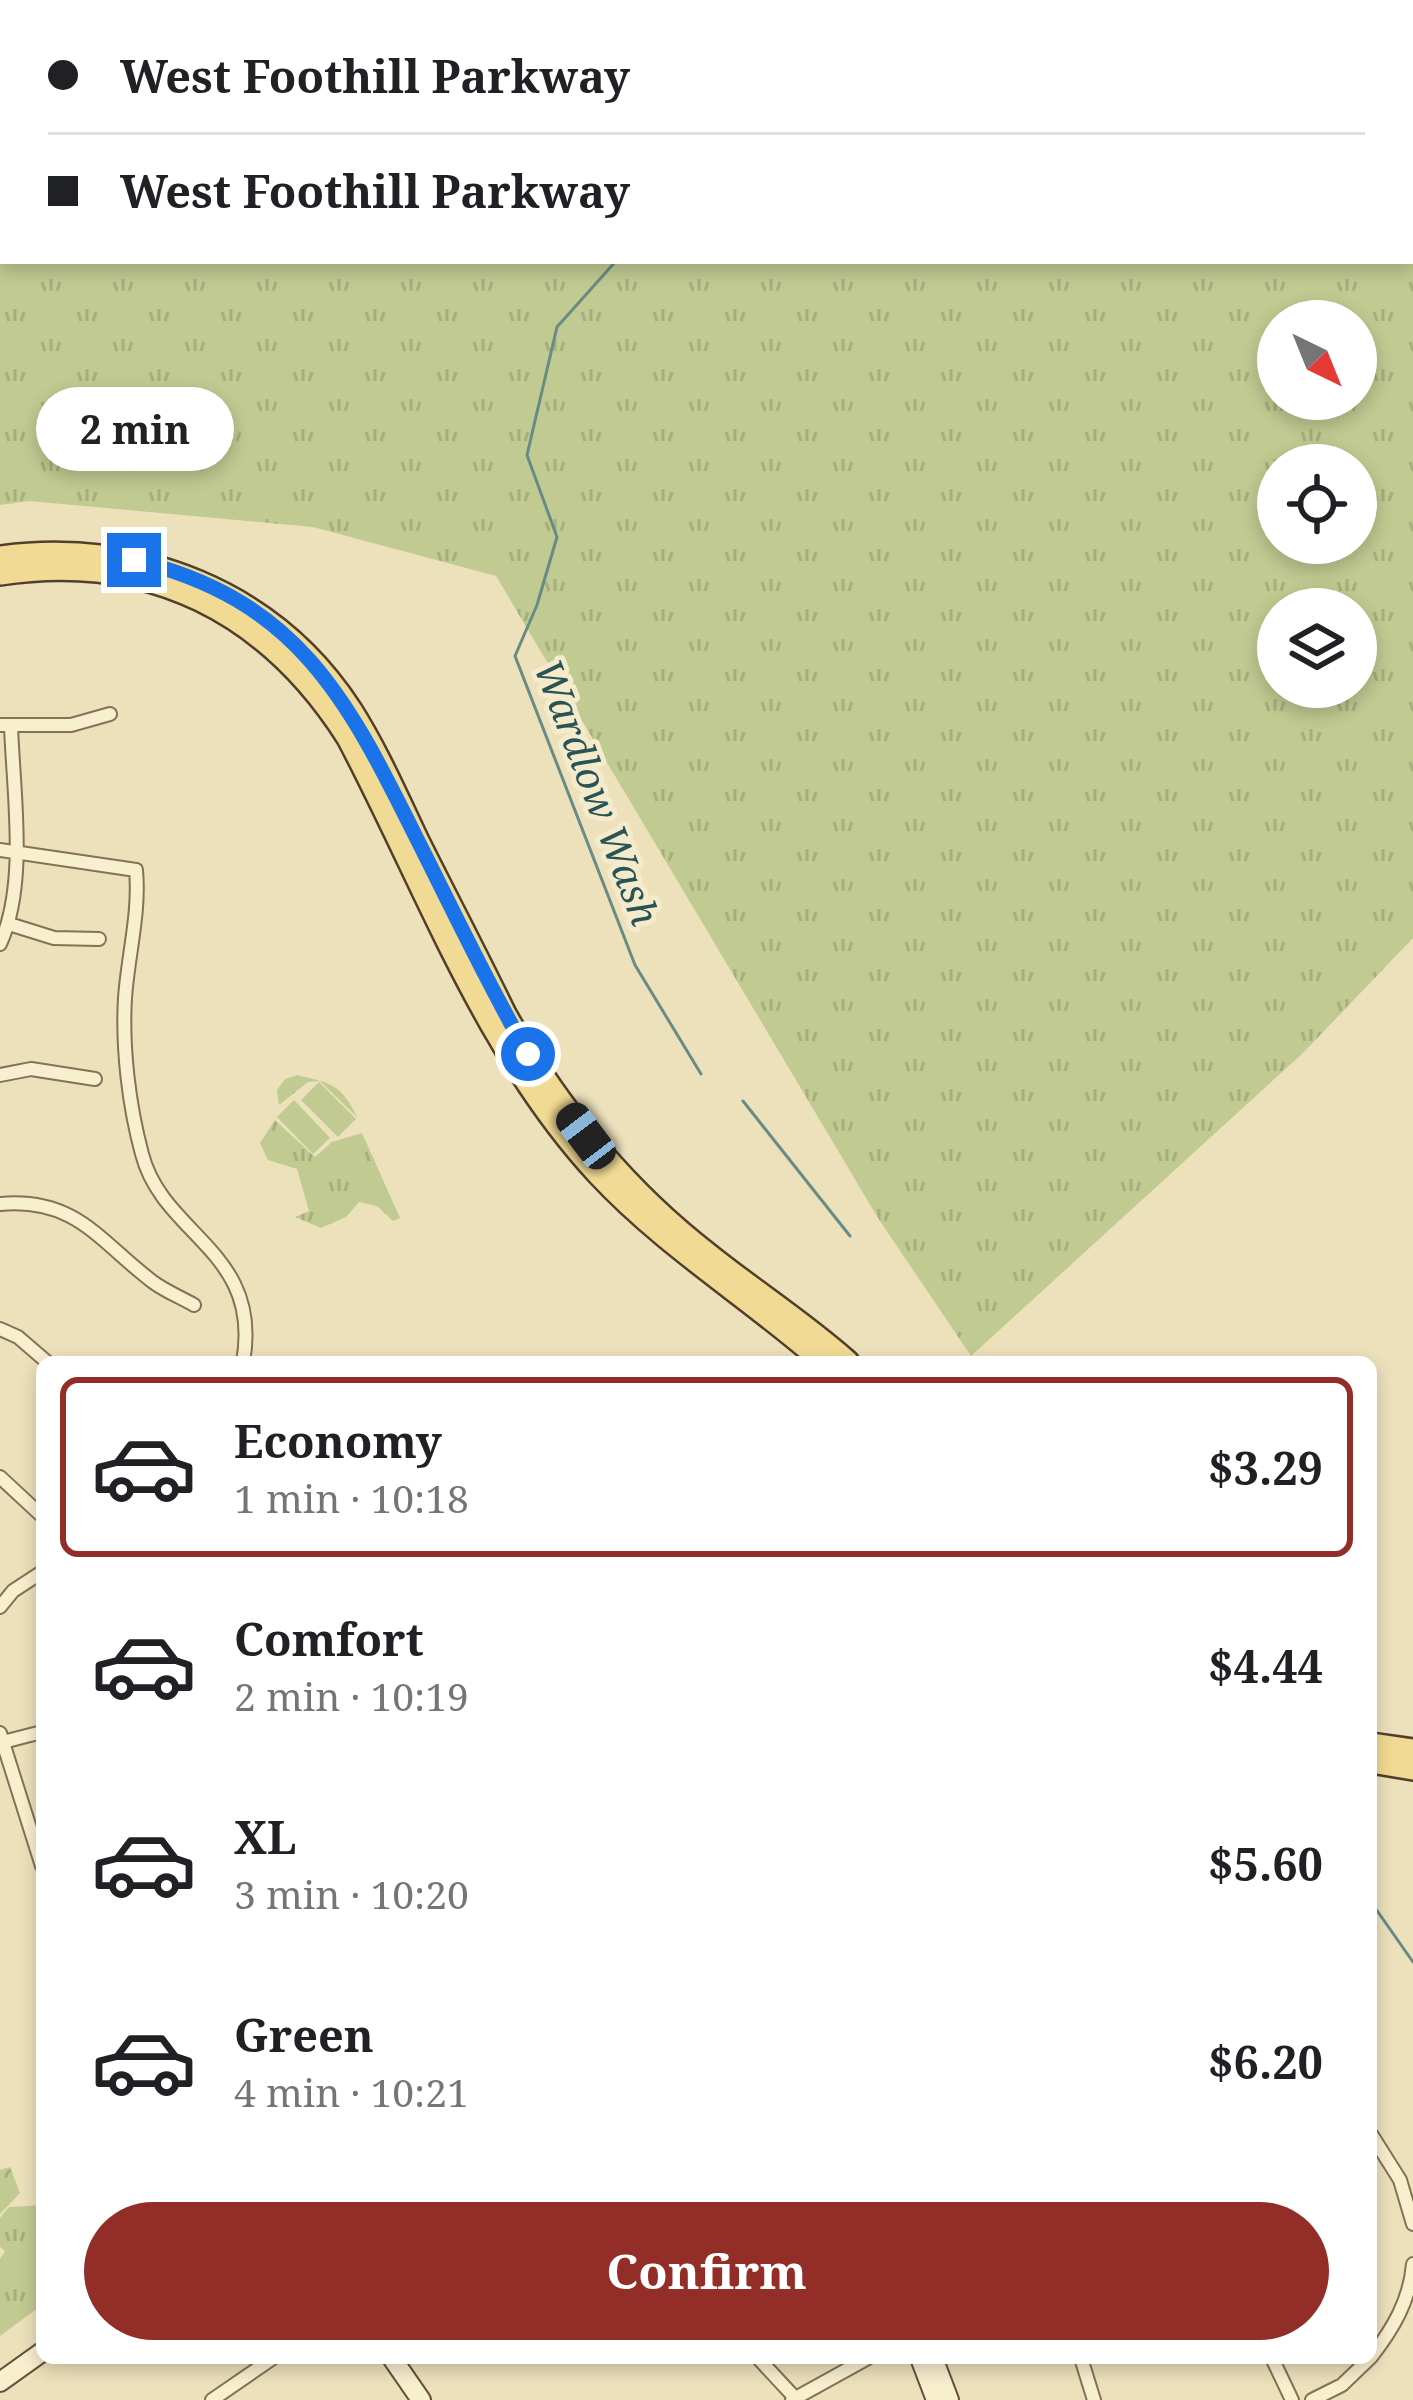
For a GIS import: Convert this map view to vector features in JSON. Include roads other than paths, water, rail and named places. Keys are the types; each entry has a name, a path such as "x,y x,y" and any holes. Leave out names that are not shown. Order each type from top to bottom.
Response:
{"main road":[{"path":"0,557 68,551 167,568 226,594 285,634 350,710 505,1014 586,1136 681,1232 840,1356"},
{"path":"0,574 72,569 141,578 232,616 283,655 324,700 348,738 492,1024 556,1124 667,1241 815,1356"},
{"path":"1377,1745 1413,1750"},
{"path":"1377,1763 1413,1769"},
{"path":"0,2382 36,2356"},
{"path":"396,2364 421,2400"},
{"path":"922,2364 936,2400"},
{"path":"936,2364 949,2400"}],"street":[{"path":"0,944 9,924 16,850 5,725 71,725 110,714"},
{"path":"0,850 136,870 139,896 124,1001 129,1089 142,1154 157,1185 228,1269 239,1296 243,1356"},
{"path":"9,924 54,938 99,939"},
{"path":"0,1075 31,1070 95,1079"},
{"path":"0,1204 41,1205 91,1226 157,1286 194,1305"},
{"path":"0,1329 40,1356"},
{"path":"0,1477 36,1510"},
{"path":"0,1606 36,1576"},
{"path":"36,1733 1,1738 36,1847"},
{"path":"1377,2144 1400,2180 1413,2224"},
{"path":"1377,2348 1402,2308 1412,2283 1413,2264"},
{"path":"212,2400 265,2364"},
{"path":"763,2364 795,2399 857,2364"},
{"path":"1083,2364 1094,2400"},
{"path":"1275,2364 1292,2400"},
{"path":"1312,2400 1342,2385 1364,2364"},
{"path":"233,2385 244,2400"}],"waterway":[{"name":"Wardlow Wash","path":"613,264 557,327 527,455 557,537 537,605 515,656 635,965 701,1074"},
{"name":"Wardlow Wash","path":"743,1101 850,1236"},
{"name":"Wardlow Wash","path":"1377,1911 1413,1962"}]}
